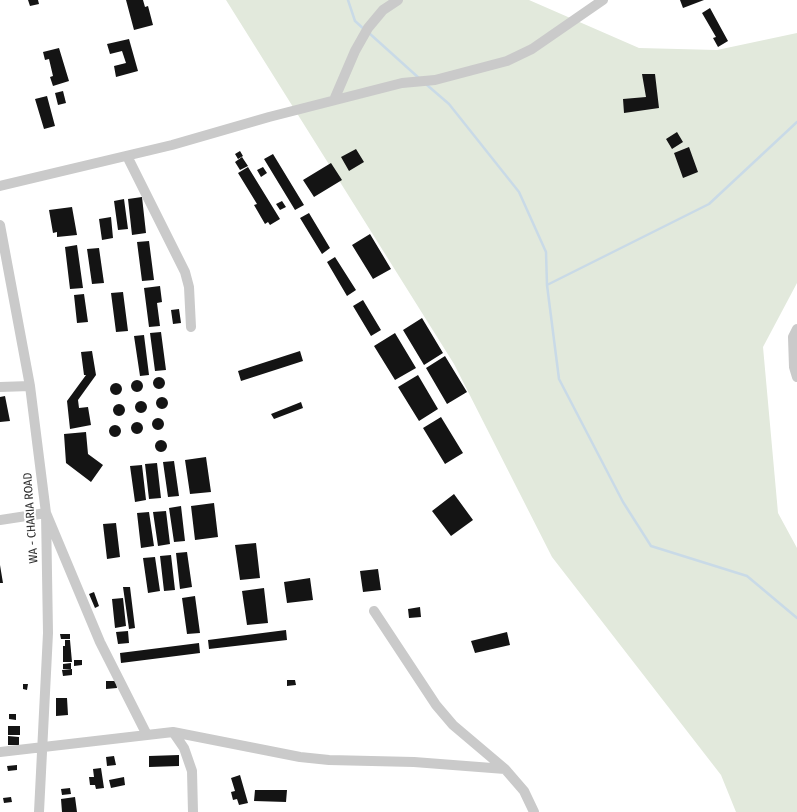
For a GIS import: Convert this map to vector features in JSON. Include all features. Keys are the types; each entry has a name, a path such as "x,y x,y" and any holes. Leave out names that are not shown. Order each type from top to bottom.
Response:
{"street":[{"path":"334,100 355,51 368,28 383,10 398,0"},
{"path":"0,186 213,134 269,117 402,83 450,76 507,61 532,49 602,0"},
{"path":"127,156 185,272 189,287 191,327"},
{"name":"WA - CHARIA ROAD","path":"0,225 30,386 46,513 48,633 41,748 39,812"},
{"path":"797,329 793,337 794,367 797,377"},
{"path":"0,387 30,386"},
{"path":"0,520 46,513 100,642 147,735"},
{"path":"374,611 436,705 453,725 505,769 524,791 534,812"},
{"path":"173,732 184,748 192,771 193,812"},
{"path":"0,752 173,732 300,757 329,760 414,762 505,769"}],"shaded area":[{"path":"226,0 529,0 639,48 717,50 797,33 797,283 763,347 778,513 797,548 797,812 736,812 721,775 552,557 454,364"}],"building":[{"path":"28,0 38,0 39,4 30,6"},
{"path":"126,0 143,0 145,7 148,6 153,25 134,30"},
{"path":"680,0 704,0 683,8"},
{"path":"710,8 728,41 718,47 713,38 716,37 702,13"},
{"path":"129,39 138,71 116,77 114,66 126,63 122,51 110,54 107,44"},
{"path":"59,48 69,81 53,86 50,77 53,76 49,59 45,60 43,52"},
{"path":"642,74 655,74 659,108 624,113 623,99 646,97"},
{"path":"63,91 66,103 58,105 55,93"},
{"path":"47,96 55,126 44,129 35,99"},
{"path":"677,132 683,142 672,149 666,139"},
{"path":"689,147 698,172 683,178 674,153"},
{"path":"356,149 364,162 349,171 341,157"},
{"path":"240,151 243,156 238,159 235,154"},
{"path":"273,154 304,205 295,210 264,159"},
{"path":"242,157 248,166 240,170 235,162"},
{"path":"331,163 342,180 314,197 303,180"},
{"path":"248,167 280,219 270,225 268,222 265,224 254,205 257,204 238,173"},
{"path":"263,167 267,173 261,177 257,170"},
{"path":"142,197 146,233 132,235 128,199"},
{"path":"124,199 128,229 118,230 114,201"},
{"path":"282,201 286,207 280,210 276,204"},
{"path":"72,207 77,235 57,237 57,232 53,233 49,210"},
{"path":"309,213 330,248 322,254 300,218"},
{"path":"111,217 113,238 102,240 99,219"},
{"path":"370,234 391,269 373,279 352,245"},
{"path":"149,241 154,280 142,281 137,242"},
{"path":"77,245 83,288 70,289 65,247"},
{"path":"99,248 104,283 92,284 87,249"},
{"path":"335,257 356,290 347,296 327,262"},
{"path":"160,286 162,302 157,303 160,326 149,327 144,288"},
{"path":"123,292 128,331 116,332 111,293"},
{"path":"84,294 88,322 77,323 74,295"},
{"path":"363,300 381,330 371,336 353,306"},
{"path":"179,309 181,323 173,324 171,310"},
{"path":"422,318 443,353 424,365 403,330"},
{"path":"161,332 166,370 155,371 150,333"},
{"path":"395,333 416,368 395,380 374,346"},
{"path":"144,335 149,375 140,376 134,336"},
{"path":"92,351 96,375 78,400 79,408 88,407 91,425 70,429 67,401 86,375 84,375 81,352"},
{"path":"300,351 303,361 241,381 238,371"},
{"path":"445,356 467,392 447,404 426,368"},
{"path":"418,375 438,409 419,421 398,387"},
{"path":"157,377 161,377 165,383 161,389 157,389 153,385 153,381"},
{"path":"135,380 139,380 143,386 139,392 135,392 131,388 131,384"},
{"path":"114,383 118,383 122,389 118,395 114,395 110,391 110,387"},
{"path":"5,396 10,421 0,422 0,397"},
{"path":"160,397 164,397 168,403 164,409 160,409 156,405 156,401"},
{"path":"139,401 143,401 147,407 143,413 139,413 135,409 135,405"},
{"path":"301,402 303,408 274,419 271,414"},
{"path":"117,404 121,404 125,410 121,416 117,416 113,412 113,408"},
{"path":"441,417 463,453 445,464 423,428"},
{"path":"156,418 160,418 164,424 160,430 156,430 152,426 152,422"},
{"path":"135,422 139,422 143,428 139,434 135,434 131,430 131,426"},
{"path":"113,425 117,425 121,431 117,437 113,437 109,433 109,429"},
{"path":"86,432 88,454 103,465 91,482 66,463 64,434"},
{"path":"159,440 163,440 167,446 163,452 159,452 155,448 155,444"},
{"path":"206,457 211,492 190,494 185,460"},
{"path":"174,461 179,496 168,497 163,462"},
{"path":"157,463 161,498 149,499 145,464"},
{"path":"142,465 146,500 135,502 130,466"},
{"path":"454,494 473,520 451,536 432,511"},
{"path":"214,503 218,537 195,540 191,506"},
{"path":"181,506 185,541 174,542 169,508"},
{"path":"166,511 170,544 158,546 153,512"},
{"path":"149,512 154,546 141,548 137,513"},
{"path":"116,523 120,557 107,559 103,524"},
{"path":"256,543 260,578 240,580 235,545"},
{"path":"187,552 192,587 180,589 176,553"},
{"path":"171,555 175,590 164,591 160,556"},
{"path":"155,557 160,591 148,593 143,558"},
{"path":"0,565 3,583 0,583"},
{"path":"378,569 381,590 363,592 360,571"},
{"path":"310,578 313,600 287,603 284,582"},
{"path":"123,587 130,587 135,628 129,629"},
{"path":"264,588 268,623 247,625 242,591"},
{"path":"94,592 99,606 95,608 89,594"},
{"path":"195,596 200,633 187,634 182,598"},
{"path":"123,598 126,626 115,628 112,599"},
{"path":"420,607 421,617 409,618 408,609"},
{"path":"286,630 287,640 209,649 208,640"},
{"path":"128,631 129,643 118,644 116,632"},
{"path":"507,632 510,645 475,653 471,641"},
{"path":"60,634 70,634 70,639 61,639"},
{"path":"65,640 70,640 72,662 63,662 63,646 65,646"},
{"path":"199,643 200,653 121,663 120,653"},
{"path":"74,660 82,660 82,665 74,666"},
{"path":"71,663 71,669 63,669 63,664"},
{"path":"72,669 72,675 63,676 62,670"},
{"path":"287,680 295,680 296,685 287,686"},
{"path":"106,681 116,681 117,688 106,689"},
{"path":"23,684 28,684 27,690 23,689"},
{"path":"56,698 67,698 68,715 56,716"},
{"path":"9,714 16,714 16,720 9,719"},
{"path":"8,726 20,726 20,735 8,735"},
{"path":"8,736 19,737 19,745 8,745"},
{"path":"179,755 179,766 149,767 149,756"},
{"path":"114,756 116,765 107,766 106,757"},
{"path":"17,765 17,770 8,771 7,766"},
{"path":"101,768 104,788 96,789 95,785 90,785 89,777 94,777 93,769"},
{"path":"240,775 248,803 239,805 237,799 233,800 231,792 235,791 231,778"},
{"path":"124,777 125,785 111,788 109,780"},
{"path":"70,788 71,794 62,795 61,789"},
{"path":"255,790 287,790 286,802 254,801"},
{"path":"11,797 12,802 4,803 3,798"},
{"path":"75,797 77,812 62,812 61,799"}],"waterway":[{"path":"348,0 355,21 365,30"},
{"path":"369,33 420,79"},
{"path":"427,85 449,104 519,192 546,252 547,285 559,379 623,502 651,546 747,576 797,618"},
{"path":"547,285 709,204 797,122"}]}
